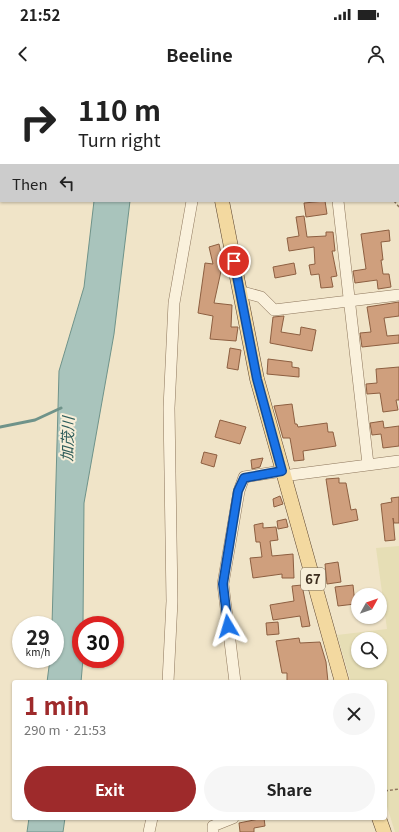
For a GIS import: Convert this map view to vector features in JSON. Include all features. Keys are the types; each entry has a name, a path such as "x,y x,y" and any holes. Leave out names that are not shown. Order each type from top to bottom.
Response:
{"main road":[{"name":"67","path":"222,202 257,379 282,473 341,680"},
{"path":"380,820 384,832"}],"street":[{"path":"168,680 172,602 169,408 174,303 192,202"},
{"path":"338,202 348,300 368,464"},
{"path":"239,291 261,297 274,310 399,295"},
{"path":"235,680 223,584 238,491 244,478 399,461"},
{"path":"149,832 152,820"},
{"path":"213,832 212,826 228,820"}],"path":[{"path":"387,791 399,789"}],"shaded area":[{"path":"399,546 399,832 395,832 387,806 387,680 350,680 337,635 351,633 351,668 387,668 387,632 362,632 387,629 387,588 381,588 376,548"}],"water":[{"name":"加茂川","path":"94,202 130,202 114,334 84,503 83,616 72,616 72,668 82,668 81,680 47,680 49,668 64,668 64,616 52,616 59,371 84,287"},
{"path":"29,820 65,820 63,832 27,832"}],"building":[{"path":"325,202 327,214 306,217 304,203"},
{"path":"304,216 307,237 326,236 326,232 333,232 335,251 332,251 337,276 331,277 333,287 321,288 319,274 311,275 309,265 315,264 314,247 289,251 287,238 299,236 296,217"},
{"path":"389,230 390,241 381,242 383,260 381,260 383,274 389,274 391,287 378,289 377,280 355,283 353,271 366,269 361,234"},
{"path":"219,244 223,262 214,303 232,305 231,327 238,327 236,341 210,339 213,316 198,313 205,263 213,264 209,247"},
{"path":"294,263 296,274 275,278 273,267"},
{"path":"399,302 399,316 384,318 387,336 399,335 399,343 362,347 360,333 371,332 367,307"},
{"path":"284,316 281,332 300,335 301,327 316,330 312,351 270,343 273,317"},
{"path":"230,348 241,350 238,370 227,368"},
{"path":"268,359 292,362 292,367 299,368 299,377 267,374"},
{"path":"399,367 399,400 396,400 398,410 383,412 380,393 367,394 366,384 377,383 376,369"},
{"path":"292,404 295,424 297,424 298,427 327,423 328,432 333,432 336,446 303,451 304,460 294,461 290,438 283,438 274,406"},
{"path":"220,420 246,427 240,444 215,437"},
{"path":"383,421 384,428 399,426 399,446 383,448 381,434 372,435 370,423"},
{"path":"204,452 217,455 214,467 201,463"},
{"path":"263,458 260,467 252,469 251,460"},
{"path":"339,478 339,483 346,483 351,510 356,509 358,520 333,525 326,479"},
{"path":"280,496 283,504 274,507 273,499"},
{"path":"399,497 399,523 394,523 393,518 395,540 385,541 381,504 392,502 391,498"},
{"path":"286,519 288,527 278,529 277,521"},
{"path":"263,523 263,528 276,527 278,540 270,541 272,556 293,554 294,578 282,578 282,574 253,578 250,558 262,557 260,542 256,542 254,525"},
{"path":"338,562 341,582 327,584 325,564"},
{"path":"302,585 310,626 302,627 300,616 273,620 270,605 294,601 292,586"},
{"path":"353,585 353,588 351,588 351,604 338,606 335,587"},
{"path":"278,622 279,634 267,635 266,623"},
{"path":"299,638 300,643 320,642 326,662 328,680 287,680 287,673 282,673 276,641"},
{"path":"254,820 264,820 265,826 254,828 254,832 240,832 239,823"}],"waterway":[{"name":"加茂川","path":"0,427 35,420 61,408"}],"route":[{"path":"228,626 223,584 238,491 244,478 282,471 257,379 234,261"}]}
